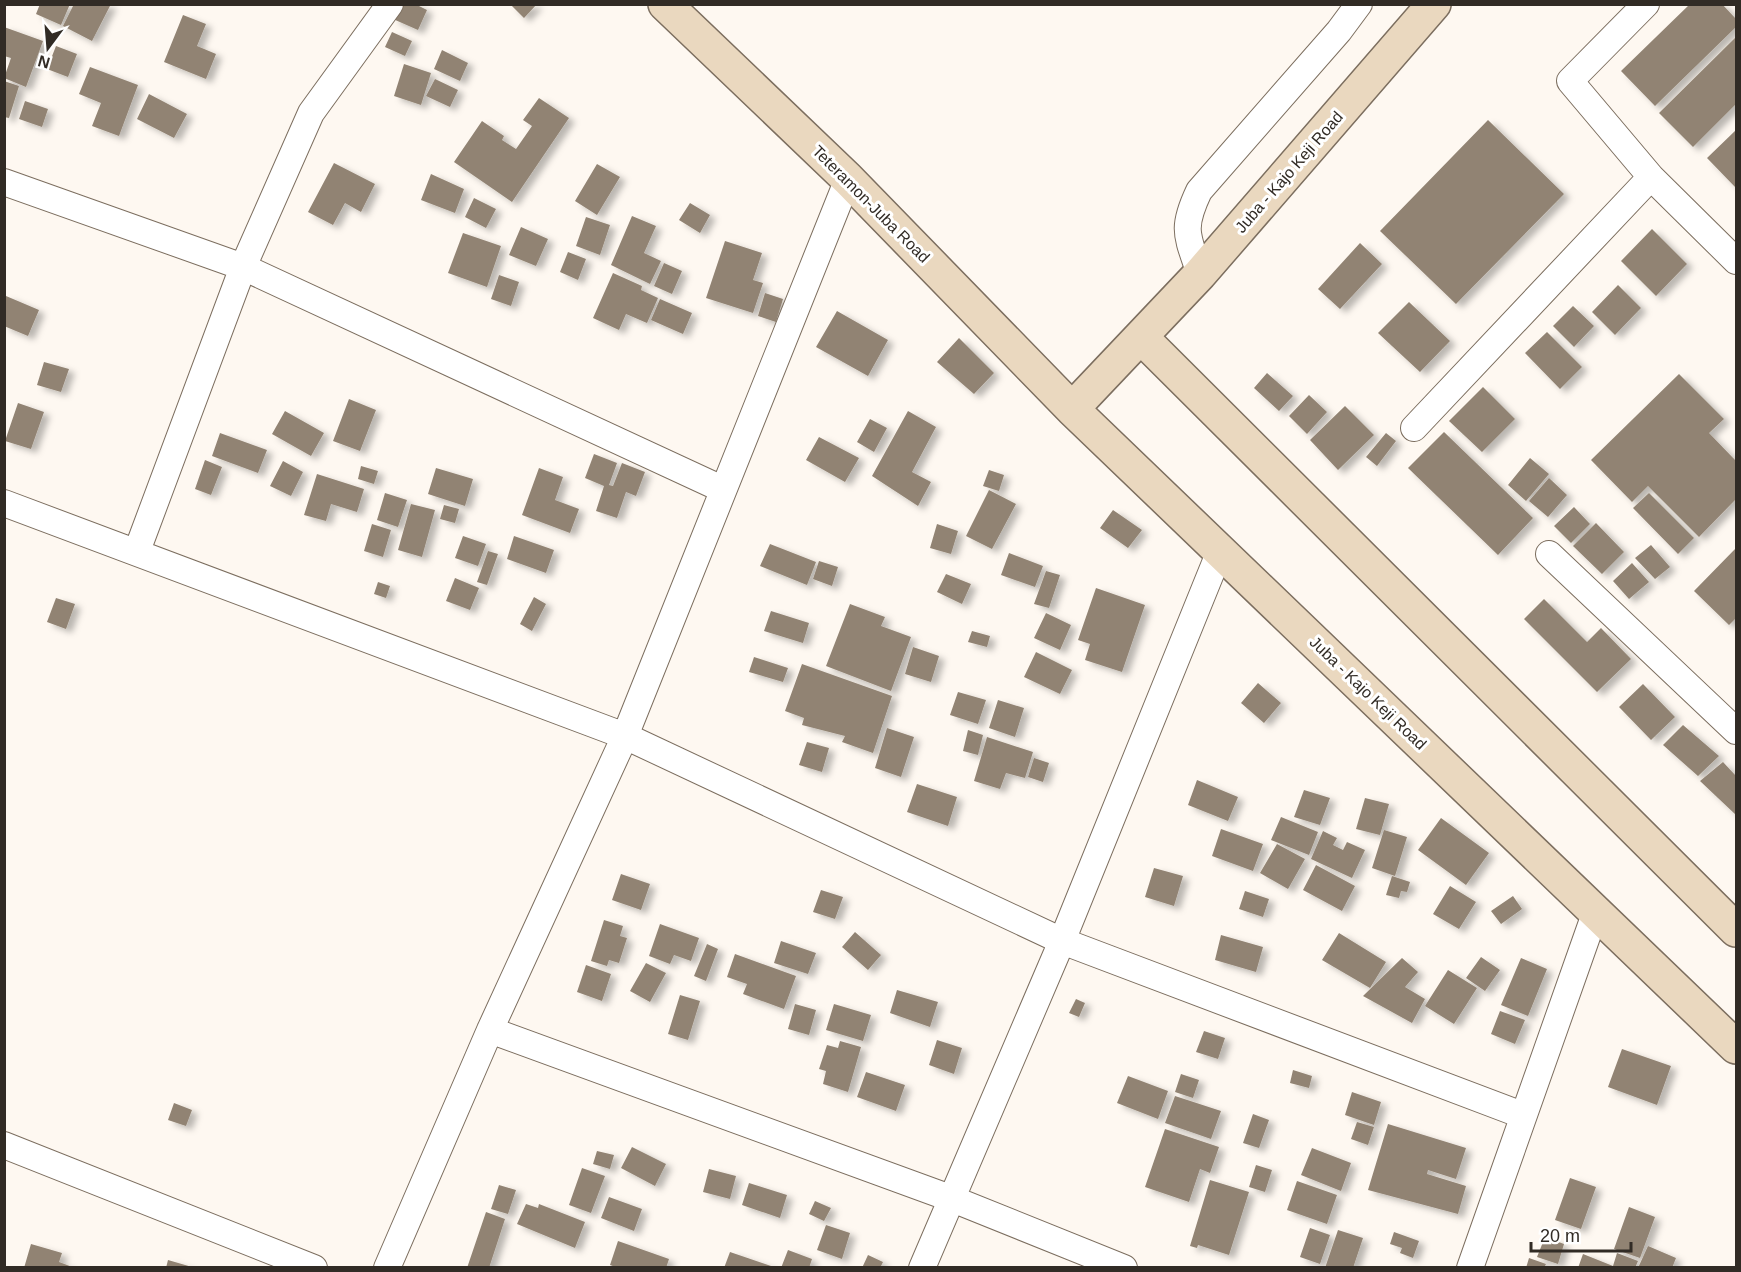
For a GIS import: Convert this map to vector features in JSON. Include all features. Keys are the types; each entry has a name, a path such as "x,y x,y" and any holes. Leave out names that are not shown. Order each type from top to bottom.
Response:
{"main road":[{"name":"Teteramon-Juba Road","path":"665,4 848,179 1072,409"},
{"name":"Juba - Kajo Keji Road","path":"1434,4 1200,274 1072,409 1737,1047"},
{"path":"1141,337 1737,930"}],"street":[{"path":"136,551 243,267 311,112 390,4"},
{"path":"1200,274 1186,232 1187,215 1199,191 1339,31 1359,4"},
{"path":"1646,4 1570,81 1651,177 1737,261"},
{"path":"1414,428 1651,177"},
{"path":"387,1268 490,1029 625,736 848,179"},
{"path":"4,182 243,267 722,489"},
{"path":"4,504 136,551 625,736 1062,941 1522,1115"},
{"path":"922,1268 950,1198 1062,941 1220,551"},
{"path":"1549,554 1737,731"},
{"path":"1470,1268 1522,1115 1596,911"},
{"path":"490,1029 950,1198 1124,1268"},
{"path":"4,1145 314,1268"}],"building":[{"path":"40,4 70,4 61,25 36,14"},
{"path":"74,4 111,4 92,41 63,26"},
{"path":"399,4 415,4 427,10 418,30 393,19"},
{"path":"510,4 537,4 524,18"},
{"path":"1690,4 1722,4 1736,19 1736,27 1655,106 1621,71"},
{"path":"183,15 206,24 197,46 216,54 206,79 164,62"},
{"path":"4,27 43,41 26,87 4,78 11,58 4,56"},
{"path":"392,32 412,41 405,56 385,47"},
{"path":"1736,37 1736,104 1693,147 1659,113"},
{"path":"56,46 77,54 68,77 47,69"},
{"path":"442,50 468,63 460,81 434,69"},
{"path":"404,64 431,73 421,105 394,96"},
{"path":"90,67 138,85 119,136 92,126 101,103 79,94"},
{"path":"435,79 458,90 450,107 426,96"},
{"path":"4,81 19,86 9,118 4,117"},
{"path":"149,94 187,114 174,138 137,119"},
{"path":"539,98 569,118 512,202 454,162 482,121 504,136 502,140 516,149 532,126 523,120"},
{"path":"25,101 48,109 42,127 19,119"},
{"path":"1488,120 1564,194 1456,304 1380,231"},
{"path":"1736,130 1736,188 1707,158"},
{"path":"334,163 375,184 361,212 345,203 333,225 308,212"},
{"path":"597,164 620,177 597,215 575,201"},
{"path":"431,174 464,189 455,213 421,200"},
{"path":"474,198 496,209 486,228 465,217"},
{"path":"690,203 710,215 700,233 679,220"},
{"path":"632,216 656,226 644,253 661,261 650,284 611,265"},
{"path":"586,217 610,225 600,255 576,246"},
{"path":"521,227 548,239 536,266 509,255"},
{"path":"1652,229 1687,264 1656,296 1621,261"},
{"path":"463,233 501,246 487,287 448,273"},
{"path":"725,241 762,253 753,280 763,283 753,313 706,298"},
{"path":"1360,243 1382,264 1340,309 1318,289"},
{"path":"568,252 586,259 578,280 560,272"},
{"path":"664,263 682,271 672,294 654,286"},
{"path":"613,273 642,286 641,290 658,298 647,323 626,314 619,330 593,318"},
{"path":"499,275 519,282 511,306 491,299"},
{"path":"1618,285 1641,308 1615,335 1592,312"},
{"path":"765,293 783,299 776,322 758,316"},
{"path":"6,296 39,310 28,336 4,326"},
{"path":"660,299 692,313 683,334 651,320"},
{"path":"1409,302 1450,341 1420,372 1378,333"},
{"path":"1573,306 1594,326 1574,347 1553,326"},
{"path":"837,311 888,340 868,376 816,347"},
{"path":"1547,332 1582,367 1560,389 1525,353"},
{"path":"959,338 994,373 974,394 937,362"},
{"path":"44,362 69,369 61,392 37,385"},
{"path":"1267,373 1293,396 1279,411 1254,388"},
{"path":"1679,374 1724,419 1709,433 1736,461 1736,499 1699,537 1648,486 1632,502 1591,460"},
{"path":"1483,387 1515,419 1482,452 1449,421"},
{"path":"1309,395 1327,412 1307,434 1289,416"},
{"path":"349,399 376,410 360,451 333,441"},
{"path":"18,403 44,412 31,449 5,441"},
{"path":"1345,406 1374,435 1338,470 1310,440"},
{"path":"285,411 324,433 311,456 272,434"},
{"path":"908,411 936,427 912,472 931,482 918,506 872,476"},
{"path":"870,419 887,428 874,452 857,442"},
{"path":"1444,432 1533,518 1498,555 1408,468"},
{"path":"220,433 267,450 258,473 212,456"},
{"path":"1386,433 1396,441 1377,466 1366,457"},
{"path":"819,437 859,458 845,482 806,460"},
{"path":"594,454 617,463 609,485 613,486 622,463 645,472 636,496 626,492 617,518 596,511 604,486 585,478"},
{"path":"1530,458 1549,474 1526,501 1508,485"},
{"path":"205,460 222,467 211,495 195,489"},
{"path":"283,461 303,472 291,496 270,486"},
{"path":"361,466 378,471 374,484 358,479"},
{"path":"436,468 473,479 465,506 428,494"},
{"path":"539,468 563,477 555,500 579,509 570,533 522,515"},
{"path":"989,470 1004,475 999,491 983,486"},
{"path":"317,474 364,489 357,512 331,504 326,521 304,515"},
{"path":"1549,478 1567,495 1548,517 1529,501"},
{"path":"989,490 1016,504 992,549 966,536"},
{"path":"385,493 407,500 398,527 377,520"},
{"path":"1649,493 1694,538 1678,554 1633,508"},
{"path":"411,504 435,510 422,557 398,550"},
{"path":"444,505 459,509 455,523 440,519"},
{"path":"1574,507 1590,524 1571,543 1554,526"},
{"path":"1113,510 1142,530 1128,548 1100,528"},
{"path":"1596,523 1624,552 1602,574 1573,546"},
{"path":"372,524 391,530 383,557 364,551"},
{"path":"937,524 958,531 951,554 930,548"},
{"path":"463,536 486,544 478,566 455,558"},
{"path":"514,536 554,550 546,573 507,559"},
{"path":"770,544 816,562 807,585 760,566"},
{"path":"1651,545 1670,567 1655,579 1635,558"},
{"path":"1736,548 1736,618 1729,625 1694,591"},
{"path":"488,551 498,554 487,585 477,582"},
{"path":"1009,553 1043,566 1035,587 1001,575"},
{"path":"819,561 838,567 832,586 813,579"},
{"path":"1632,563 1649,582 1629,599 1613,581"},
{"path":"1046,571 1060,575 1049,608 1034,604"},
{"path":"946,574 971,584 962,604 937,592"},
{"path":"455,578 479,588 470,610 446,601"},
{"path":"378,582 390,586 386,598 374,594"},
{"path":"1096,588 1145,605 1122,672 1085,660 1090,644 1078,640"},
{"path":"534,597 546,604 532,631 520,624"},
{"path":"56,598 75,604 66,629 47,622"},
{"path":"1544,599 1587,642 1601,628 1631,659 1597,692 1524,619"},
{"path":"850,604 885,617 881,626 911,637 891,691 826,666"},
{"path":"771,611 809,623 803,643 764,631"},
{"path":"1046,613 1071,625 1060,650 1034,638"},
{"path":"972,631 990,636 987,647 968,642"},
{"path":"913,647 939,656 931,682 905,674"},
{"path":"1036,652 1072,670 1060,694 1024,677"},
{"path":"754,657 788,668 783,682 749,672"},
{"path":"802,664 892,696 873,753 842,742 845,736 802,725 804,718 785,711"},
{"path":"1258,683 1281,703 1264,723 1241,703"},
{"path":"1643,684 1675,717 1651,740 1619,707"},
{"path":"958,692 986,700 978,724 950,715"},
{"path":"998,700 1024,708 1015,737 989,728"},
{"path":"1683,725 1719,756 1698,776 1663,745"},
{"path":"887,728 914,737 901,777 875,768"},
{"path":"968,730 983,735 978,755 963,751"},
{"path":"987,737 1033,752 1025,778 1006,773 1000,789 974,781"},
{"path":"807,742 829,748 822,772 799,765"},
{"path":"1034,758 1049,763 1043,782 1028,777"},
{"path":"1723,762 1736,776 1736,815 1700,781"},
{"path":"1197,780 1238,797 1228,821 1188,805"},
{"path":"917,784 957,797 948,826 907,812"},
{"path":"1304,790 1330,798 1320,825 1294,817"},
{"path":"1365,798 1389,804 1380,835 1356,829"},
{"path":"1281,817 1318,832 1309,855 1271,840"},
{"path":"1441,818 1489,853 1466,885 1418,850"},
{"path":"1221,829 1263,844 1253,871 1212,856"},
{"path":"1384,830 1407,837 1395,876 1372,868"},
{"path":"1323,831 1337,838 1333,845 1343,850 1347,842 1365,850 1352,878 1311,859"},
{"path":"1277,844 1305,859 1288,889 1260,873"},
{"path":"1316,865 1355,886 1342,911 1303,890"},
{"path":"1154,868 1183,876 1174,906 1145,897"},
{"path":"621,874 650,884 641,910 612,900"},
{"path":"1392,876 1410,882 1407,892 1401,891 1399,898 1386,895"},
{"path":"1450,886 1476,902 1459,929 1433,914"},
{"path":"821,890 843,897 835,919 813,912"},
{"path":"1245,891 1269,899 1263,917 1239,909"},
{"path":"1513,896 1522,909 1501,924 1491,911"},
{"path":"604,920 623,926 620,936 627,938 619,963 609,960 607,966 591,961"},
{"path":"660,924 699,938 691,961 674,955 670,964 649,956"},
{"path":"855,932 881,955 868,970 842,947"},
{"path":"1339,933 1386,962 1370,988 1322,960"},
{"path":"1221,935 1263,947 1256,972 1215,960"},
{"path":"781,941 816,953 808,974 774,963"},
{"path":"707,944 718,949 706,981 694,976"},
{"path":"735,954 796,976 784,1009 743,994 747,984 727,977"},
{"path":"1481,957 1500,970 1485,991 1466,978"},
{"path":"1402,958 1418,972 1405,987 1425,999 1412,1023 1363,996"},
{"path":"1521,958 1547,969 1528,1016 1501,1005"},
{"path":"646,963 666,973 650,1002 630,991"},
{"path":"586,965 611,974 602,1001 577,992"},
{"path":"1448,970 1477,988 1454,1024 1425,1006"},
{"path":"897,990 938,1002 930,1027 890,1013"},
{"path":"680,995 700,1001 688,1040 668,1034"},
{"path":"1076,999 1085,1003 1079,1017 1069,1013"},
{"path":"795,1004 816,1010 809,1035 788,1029"},
{"path":"834,1004 871,1015 863,1041 826,1030"},
{"path":"1500,1011 1525,1020 1515,1044 1491,1034"},
{"path":"1204,1031 1225,1038 1218,1059 1196,1052"},
{"path":"937,1040 962,1048 954,1074 929,1065"},
{"path":"840,1041 861,1047 848,1092 823,1084 826,1071 819,1069 827,1045 838,1048"},
{"path":"1622,1049 1671,1066 1657,1105 1608,1087"},
{"path":"1293,1070 1312,1076 1309,1088 1290,1083"},
{"path":"866,1072 905,1085 896,1111 857,1097"},
{"path":"1181,1074 1199,1080 1193,1098 1175,1092"},
{"path":"1128,1076 1168,1091 1158,1119 1117,1103"},
{"path":"1352,1092 1381,1102 1374,1125 1345,1115"},
{"path":"1175,1096 1221,1111 1211,1139 1165,1123"},
{"path":"174,1103 192,1110 186,1126 168,1120"},
{"path":"1253,1114 1269,1120 1259,1148 1243,1143"},
{"path":"1357,1122 1374,1127 1368,1145 1351,1139"},
{"path":"1388,1124 1466,1148 1456,1179 1428,1170 1427,1174 1466,1186 1458,1214 1368,1190"},
{"path":"1165,1129 1219,1147 1210,1173 1200,1169 1189,1202 1145,1187"},
{"path":"632,1147 666,1164 655,1186 621,1168"},
{"path":"1312,1148 1351,1163 1341,1191 1301,1175"},
{"path":"597,1151 614,1155 610,1169 593,1164"},
{"path":"1256,1165 1272,1170 1265,1192 1249,1187"},
{"path":"582,1168 605,1176 591,1213 569,1205"},
{"path":"709,1169 736,1176 730,1199 703,1192"},
{"path":"1570,1178 1596,1187 1581,1229 1555,1220"},
{"path":"1210,1180 1249,1192 1229,1255 1198,1245 1197,1248 1190,1246"},
{"path":"1297,1181 1337,1195 1327,1224 1287,1210"},
{"path":"749,1183 787,1195 780,1218 742,1205"},
{"path":"499,1185 516,1190 508,1214 491,1209"},
{"path":"609,1197 642,1209 634,1231 601,1218"},
{"path":"815,1201 831,1208 824,1221 809,1214"},
{"path":"526,1204 538,1208 539,1204 585,1222 575,1248 517,1224"},
{"path":"1629,1207 1655,1217 1640,1258 1614,1249"},
{"path":"486,1212 505,1219 489,1268 467,1268"},
{"path":"826,1225 850,1233 842,1259 817,1250"},
{"path":"1310,1228 1330,1235 1320,1264 1300,1257"},
{"path":"1338,1230 1363,1238 1353,1268 1325,1268"},
{"path":"1394,1232 1419,1241 1413,1258 1400,1253 1402,1248 1390,1244"},
{"path":"1545,1237 1564,1244 1558,1264 1537,1257"},
{"path":"618,1241 669,1259 666,1268 618,1268 610,1265"},
{"path":"31,1244 62,1253 59,1262 75,1268 24,1268"},
{"path":"1648,1246 1676,1258 1672,1268 1638,1268"},
{"path":"788,1250 812,1259 809,1268 781,1268"},
{"path":"730,1252 774,1267 774,1268 724,1268"},
{"path":"1617,1253 1638,1261 1635,1268 1578,1268 1583,1254 1613,1266"},
{"path":"868,1255 883,1262 880,1268 862,1268"},
{"path":"1529,1258 1546,1264 1544,1268 1526,1268"},
{"path":"168,1260 192,1267 192,1268 166,1268"}]}
